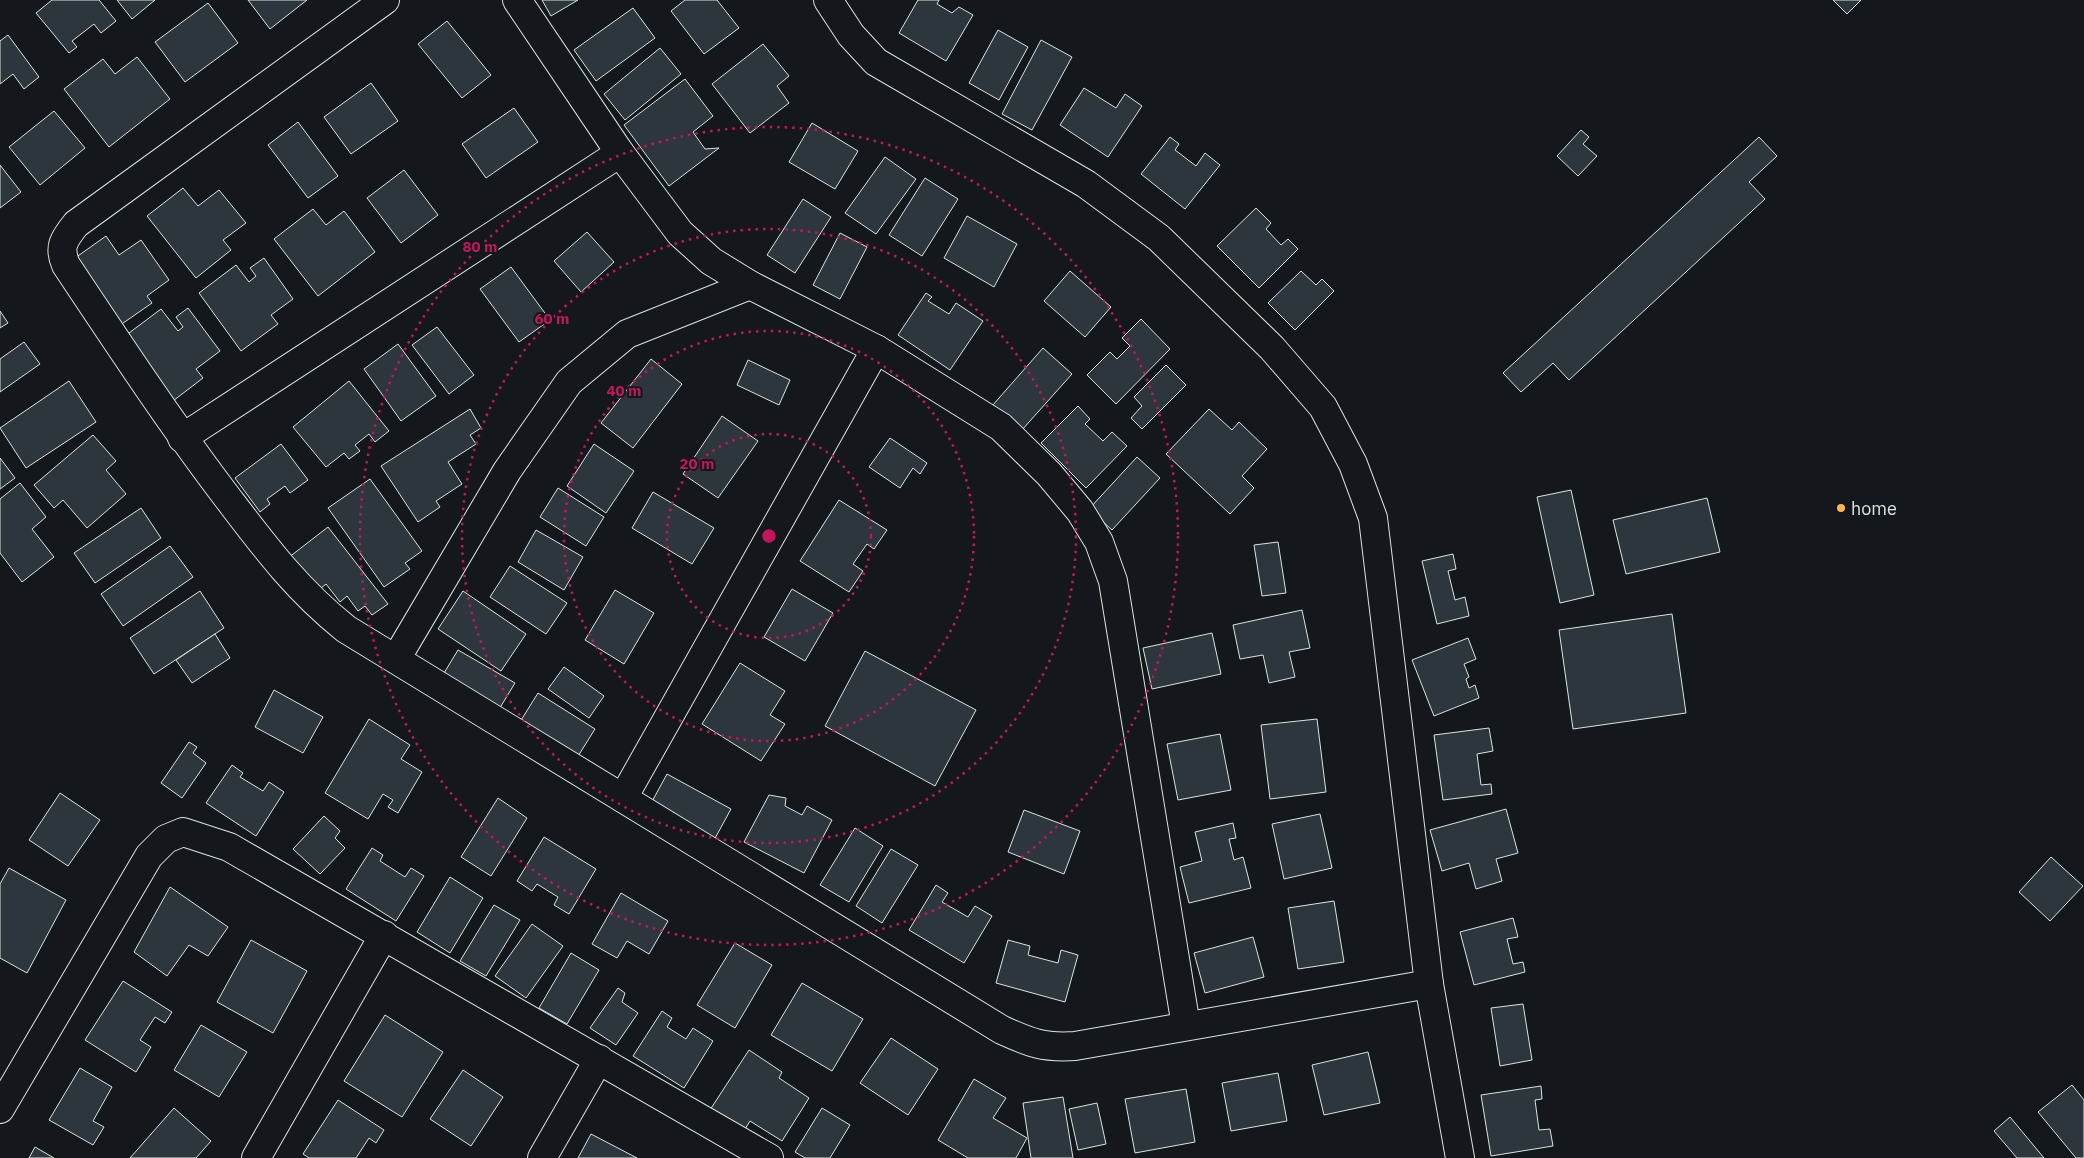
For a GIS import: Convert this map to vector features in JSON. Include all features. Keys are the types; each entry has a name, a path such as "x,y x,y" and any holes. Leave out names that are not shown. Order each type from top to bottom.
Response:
{"street":[{"path":"385,0 76,224 66,237 61,253 66,265 182,438 280,568 305,593 346,629 1002,1030 1030,1042 1050,1047 1075,1046 1429,984"},
{"path":"517,0 620,153 680,233 711,261 750,285 876,349 1000,427 1049,474 1080,511 1099,542 1113,581 1186,1026"},
{"path":"828,0 851,36 876,62 1086,184 1160,238 1272,348 1322,407 1353,464 1372,518 1429,984 1460,1158"},
{"path":"182,438 620,153"},
{"path":"396,659 507,471 569,382 594,359 627,334 750,285"},
{"path":"623,798 876,349"},
{"path":"0,1109 149,856 166,838 183,832 229,847 769,1158"},
{"path":"256,1158 384,935"},
{"path":"542,1158 599,1059"}],"building":[{"path":"52,0 99,0 116,21 101,33 94,24 72,41 77,47 69,53 36,13"},
{"path":"117,0 155,0 132,19"},
{"path":"248,0 307,0 270,29"},
{"path":"542,0 578,0 551,16"},
{"path":"685,0 717,0 739,28 704,54 671,11"},
{"path":"918,0 939,0 937,4 952,13 959,7 973,15 946,61 899,33"},
{"path":"1833,0 1861,0 1847,14"},
{"path":"208,3 238,43 185,82 155,42"},
{"path":"633,8 655,38 596,81 574,50"},
{"path":"447,21 491,75 462,98 418,44"},
{"path":"998,30 1028,47 999,100 969,83"},
{"path":"8,35 39,77 24,89 13,74 0,84 0,41"},
{"path":"1041,40 1072,57 1032,130 1002,114"},
{"path":"763,44 789,76 777,86 789,103 750,133 712,84"},
{"path":"660,48 681,74 625,120 604,94"},
{"path":"137,57 170,99 109,147 64,89 103,59 115,74"},
{"path":"685,79 713,116 693,132 705,149 719,148 669,186 624,125"},
{"path":"371,83 398,121 351,154 324,117"},
{"path":"1084,88 1116,108 1125,94 1142,106 1108,157 1060,125"},
{"path":"514,108 538,142 486,178 462,144"},
{"path":"54,111 85,148 40,185 9,147"},
{"path":"298,122 338,176 308,198 268,145"},
{"path":"812,123 858,151 835,189 789,162"},
{"path":"1581,130 1589,137 1583,144 1597,156 1578,176 1557,156"},
{"path":"1170,137 1179,144 1175,150 1196,166 1205,153 1220,165 1185,209 1141,174"},
{"path":"1759,137 1777,156 1749,182 1765,199 1569,380 1553,363 1521,392 1503,373"},
{"path":"885,157 916,179 876,234 845,213"},
{"path":"0,165 21,192 0,208"},
{"path":"404,170 438,215 401,243 367,198"},
{"path":"925,178 958,199 922,256 889,235"},
{"path":"183,188 198,206 219,190 246,223 223,240 231,250 196,278 147,216"},
{"path":"803,199 831,217 795,273 767,255"},
{"path":"1256,208 1271,223 1266,229 1281,245 1288,239 1298,249 1259,288 1217,246"},
{"path":"313,209 326,225 344,211 375,252 318,296 274,239"},
{"path":"967,216 1017,244 994,287 944,258"},
{"path":"587,232 614,262 581,292 554,261"},
{"path":"840,233 867,247 840,299 813,285"},
{"path":"106,236 119,255 141,240 169,280 147,296 152,303 116,328 68,263"},
{"path":"264,258 293,299 271,315 278,324 241,351 199,293 236,265 249,282 256,276 250,268"},
{"path":"511,267 550,320 519,342 480,289"},
{"path":"1070,271 1111,307 1085,337 1044,301"},
{"path":"1301,271 1316,285 1322,279 1334,291 1295,330 1268,303"},
{"path":"926,293 932,297 928,301 949,314 956,303 983,321 950,370 898,335"},
{"path":"188,308 220,351 196,369 203,378 169,404 121,339 161,309 178,331 183,327 176,317"},
{"path":"0,311 8,323 0,328"},
{"path":"1141,319 1170,349 1116,404 1087,375 1110,352 1117,359 1130,346 1122,338"},
{"path":"437,327 474,375 449,394 412,345"},
{"path":"24,342 40,364 0,392 0,359"},
{"path":"398,344 436,396 401,421 364,369"},
{"path":"1043,348 1072,374 1021,431 992,406"},
{"path":"651,359 682,384 633,448 601,423"},
{"path":"748,360 790,380 779,405 737,385"},
{"path":"1166,365 1186,385 1142,429 1131,418 1142,406 1134,397"},
{"path":"69,381 96,422 26,468 0,428"},
{"path":"349,381 389,431 375,442 369,434 355,445 360,451 349,459 344,453 326,467 293,427"},
{"path":"1078,406 1090,419 1085,424 1103,441 1112,432 1127,446 1086,488 1041,443"},
{"path":"470,409 481,428 470,435 476,444 448,462 462,484 436,501 440,507 418,522 381,466"},
{"path":"1209,409 1232,430 1239,422 1267,449 1242,476 1254,488 1230,514 1166,454"},
{"path":"722,416 758,441 718,498 683,474"},
{"path":"93,435 116,461 106,470 126,494 87,528 63,500 54,508 34,485"},
{"path":"890,438 927,463 920,474 913,468 900,488 869,467"},
{"path":"281,444 308,480 290,493 285,486 267,499 270,504 260,512 235,478"},
{"path":"594,444 634,471 606,513 567,486"},
{"path":"1137,457 1160,478 1112,530 1089,509"},
{"path":"0,458 15,478 0,489"},
{"path":"370,479 422,551 405,563 410,569 384,587 328,508"},
{"path":"20,483 46,517 32,529 54,557 22,582 0,553 0,499"},
{"path":"558,488 604,517 586,546 540,517"},
{"path":"1571,490 1594,595 1560,603 1537,497"},
{"path":"653,492 714,528 692,564 632,528"},
{"path":"1707,498 1720,552 1626,574 1613,520"},
{"path":"839,500 887,530 874,549 867,544 853,564 863,571 849,592 800,561"},
{"path":"141,508 161,538 95,583 74,553"},
{"path":"328,527 388,604 372,615 365,606 358,611 347,596 340,602 326,584 315,593 288,558"},
{"path":"536,530 583,557 564,590 518,562"},
{"path":"1278,542 1286,593 1262,596 1254,545"},
{"path":"170,546 193,577 123,626 101,594"},
{"path":"1453,554 1456,569 1448,571 1455,600 1465,597 1469,616 1437,624 1422,561"},
{"path":"510,566 567,603 546,634 490,597"},
{"path":"792,589 833,613 805,661 764,637"},
{"path":"615,590 654,613 624,664 585,640"},
{"path":"200,591 224,628 154,674 130,638"},
{"path":"463,591 526,634 501,671 438,629"},
{"path":"1302,610 1310,648 1289,652 1295,677 1269,683 1263,655 1240,659 1233,625"},
{"path":"1672,614 1686,713 1573,729 1559,630"},
{"path":"1212,633 1221,674 1152,689 1143,648"},
{"path":"215,634 230,658 192,683 176,660"},
{"path":"1468,638 1476,659 1464,664 1469,677 1466,679 1469,688 1475,685 1479,698 1434,716 1412,660"},
{"path":"458,650 515,683 498,711 441,678"},
{"path":"865,651 976,710 935,786 825,726"},
{"path":"740,663 785,691 770,715 785,724 761,761 702,724"},
{"path":"564,667 604,696 589,718 548,689"},
{"path":"274,690 323,717 303,753 255,727"},
{"path":"538,693 595,729 575,761 518,725"},
{"path":"369,719 410,745 401,759 422,772 398,813 388,807 393,800 383,794 368,819 325,793"},
{"path":"1317,719 1326,792 1270,799 1261,725"},
{"path":"1489,728 1493,751 1477,754 1481,785 1491,784 1492,794 1443,800 1434,735"},
{"path":"1220,734 1231,790 1178,800 1167,744"},
{"path":"189,742 197,747 193,753 206,763 182,798 161,783"},
{"path":"232,765 243,773 240,777 263,791 269,782 284,792 256,836 206,803"},
{"path":"667,774 731,809 713,842 649,807"},
{"path":"60,793 100,820 68,866 29,840"},
{"path":"769,795 786,798 785,806 802,815 807,806 832,820 804,873 744,842"},
{"path":"498,798 527,818 491,876 461,857"},
{"path":"1506,809 1518,853 1496,859 1502,881 1476,889 1469,863 1442,871 1430,830"},
{"path":"1024,810 1080,831 1064,874 1008,852"},
{"path":"1320,814 1332,868 1284,879 1272,824"},
{"path":"324,816 340,831 335,838 345,848 320,874 293,849"},
{"path":"1233,823 1236,838 1229,839 1234,860 1243,857 1251,888 1189,903 1180,867 1202,861 1195,832"},
{"path":"855,828 883,846 849,902 820,885"},
{"path":"544,837 596,869 569,914 554,905 558,897 537,884 532,891 517,881"},
{"path":"372,848 383,855 380,861 405,877 411,868 424,876 396,921 346,889"},
{"path":"891,849 918,865 882,923 856,906"},
{"path":"2051,857 2083,886 2050,921 2019,892"},
{"path":"9,868 66,900 27,973 0,958 0,884"},
{"path":"450,877 483,898 450,953 417,932"},
{"path":"936,885 948,893 942,902 968,917 975,906 992,916 964,963 909,930"},
{"path":"170,887 228,927 208,956 189,945 167,976 134,952"},
{"path":"621,893 668,921 649,954 627,941 617,958 592,944"},
{"path":"1334,901 1344,962 1298,969 1288,908"},
{"path":"494,905 520,920 486,976 460,961"},
{"path":"1513,918 1518,937 1507,939 1513,964 1523,962 1525,972 1474,985 1460,932"},
{"path":"532,924 563,946 526,998 495,976"},
{"path":"1253,937 1264,977 1205,993 1194,953"},
{"path":"251,940 307,971 273,1033 217,1002"},
{"path":"1008,940 1030,946 1028,955 1058,963 1061,950 1078,955 1065,1002 996,983"},
{"path":"735,943 772,965 735,1028 697,1005"},
{"path":"571,953 599,970 567,1024 539,1008"},
{"path":"123,981 172,1012 165,1023 155,1017 140,1040 151,1047 136,1072 85,1040"},
{"path":"802,983 863,1019 832,1071 771,1035"},
{"path":"618,988 625,993 622,1002 638,1013 616,1045 590,1028"},
{"path":"1523,1004 1532,1060 1500,1066 1491,1008"},
{"path":"662,1011 672,1018 667,1027 686,1039 693,1028 713,1041 684,1088 633,1056"},
{"path":"385,1015 443,1052 402,1117 344,1081"},
{"path":"201,1025 247,1052 219,1097 174,1070"},
{"path":"891,1038 938,1069 908,1115 860,1083"},
{"path":"749,1050 782,1072 779,1078 809,1098 782,1141 750,1121 742,1134 708,1113"},
{"path":"1368,1052 1380,1103 1324,1115 1312,1065"},
{"path":"80,1068 112,1087 93,1121 104,1127 93,1145 49,1120"},
{"path":"463,1070 503,1097 471,1146 430,1119"},
{"path":"1278,1073 1287,1121 1231,1131 1222,1083"},
{"path":"974,1079 1006,1098 993,1118 1027,1138 1016,1158 968,1158 938,1140"},
{"path":"2072,1085 2084,1100 2084,1158 2076,1158 2038,1112"},
{"path":"1541,1086 1542,1099 1535,1100 1539,1130 1550,1129 1553,1146 1491,1156 1481,1095"},
{"path":"1186,1089 1195,1142 1135,1153 1125,1099"},
{"path":"1063,1097 1073,1158 1031,1158 1023,1103"},
{"path":"338,1100 384,1130 376,1143 369,1138 356,1158 309,1158 303,1154"},
{"path":"1097,1103 1106,1144 1078,1150 1069,1109"},
{"path":"174,1108 211,1141 196,1158 130,1158"},
{"path":"822,1108 850,1125 830,1158 805,1158 795,1152"},
{"path":"2010,1117 2044,1158 2017,1158 1994,1131"},
{"path":"591,1134 637,1158 578,1158"},
{"path":"35,1147 54,1158 29,1158"}],"place":[{"name":"home","path":"1841,508"}]}
